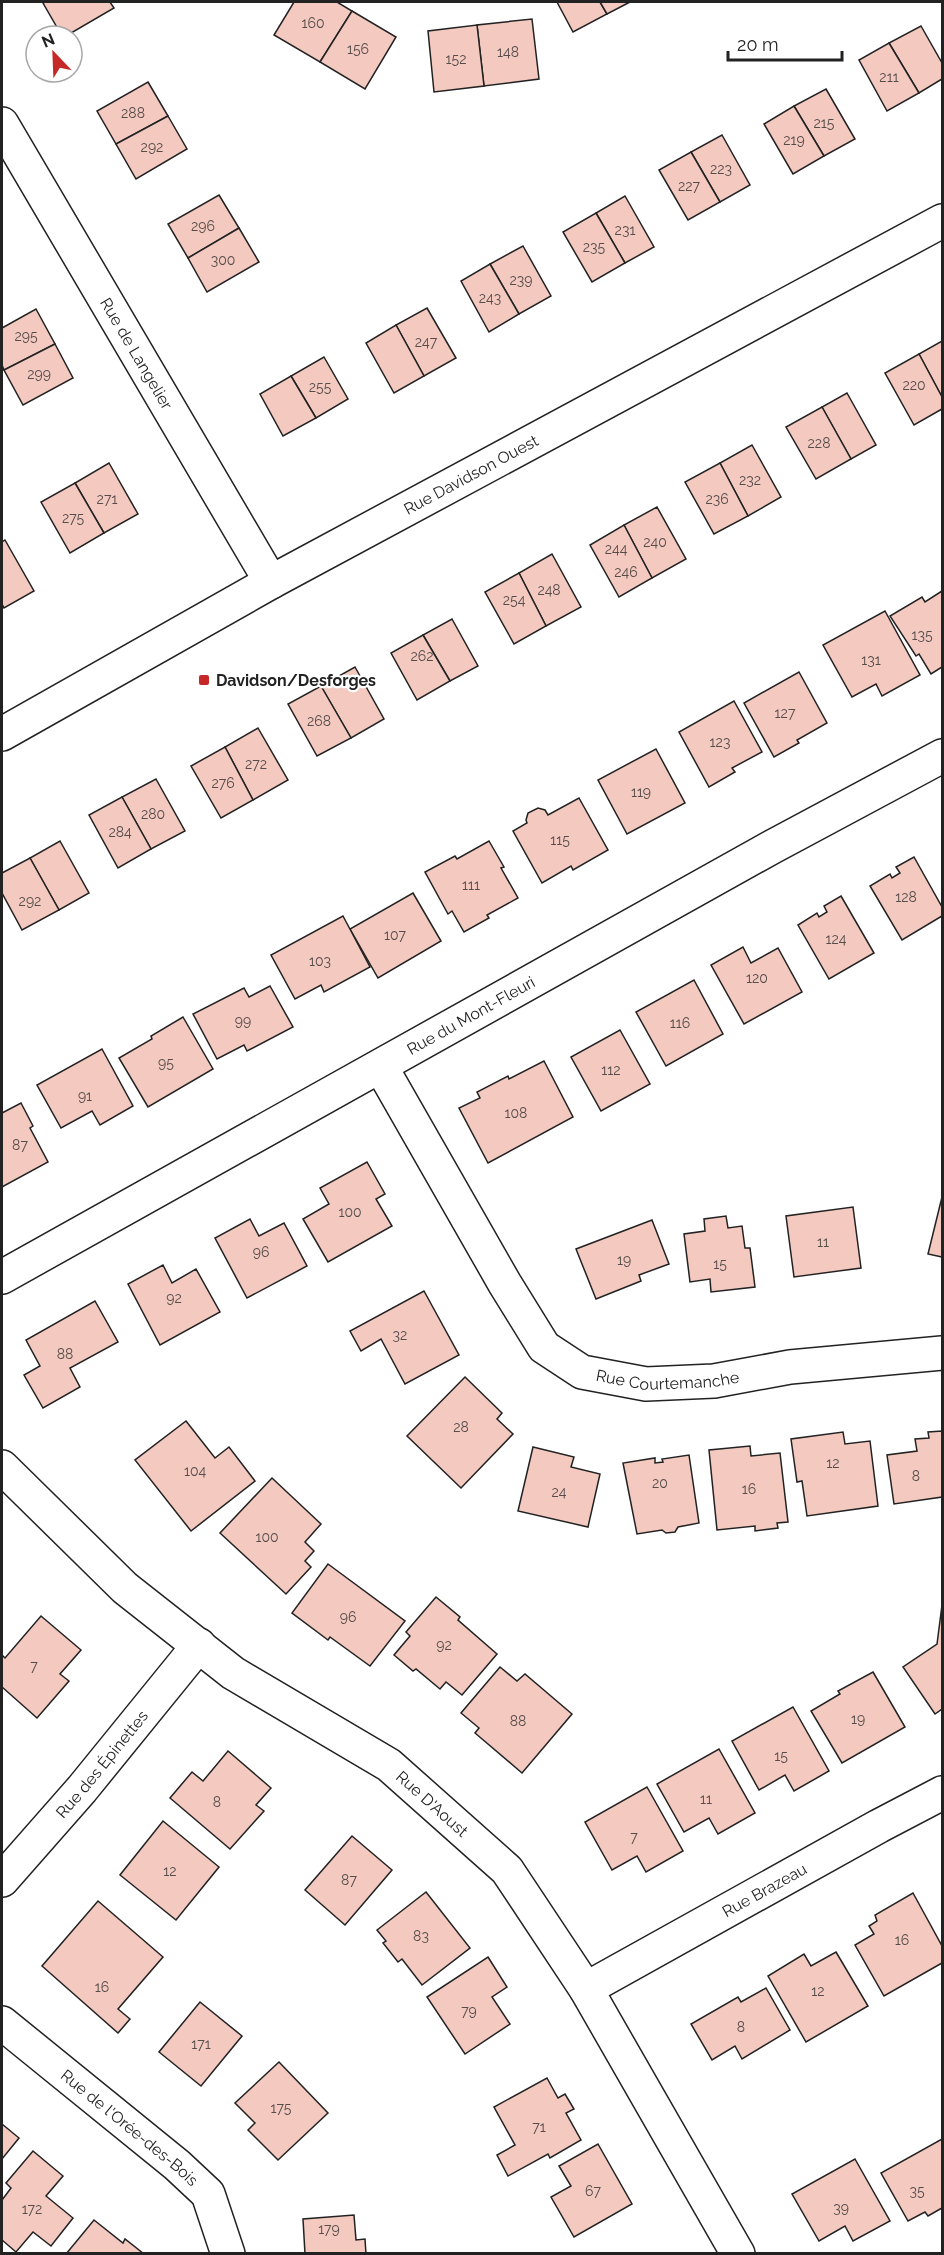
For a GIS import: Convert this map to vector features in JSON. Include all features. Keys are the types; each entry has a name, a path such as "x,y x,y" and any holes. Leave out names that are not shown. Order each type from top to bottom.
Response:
{"street":[{"name":"Rue de Langelier","path":"2,124 271,582"},
{"name":"Rue Davidson Ouest","path":"2,734 271,582 942,221"},
{"name":"Rue du Mont-Fleuri","path":"2,1277 772,847 942,756"},
{"name":"Rue Courtemanche","path":"381,1067 505,1284 544,1347 582,1372 646,1384 714,1381 790,1367 942,1353"},
{"name":"Rue D'Aoust","path":"2,1467 125,1588 233,1673 389,1765 507,1870 586,1989 738,2253"},
{"name":"Rue des Épinettes","path":"2,1880 82,1789 199,1645"},
{"name":"Rue Brazeau","path":"586,1989 942,1793"},
{"name":"Rue de l'Orée-des-Bois","path":"2,2023 177,2164 208,2194 228,2253"}],"building":[{"path":"110,2 114,8 84,26 55,24 43,3"},
{"path":"294,2 337,2 352,11 320,62 274,35"},
{"path":"557,2 600,2 607,14 573,32"},
{"path":"600,2 630,2 607,14"},
{"path":"352,11 396,37 365,89 320,62"},
{"path":"532,19 539,79 484,86 477,25"},
{"path":"477,25 484,86 434,92 428,31"},
{"path":"921,26 942,63 942,79 919,93 889,43"},
{"path":"889,43 919,93 887,111 859,60"},
{"path":"148,82 168,116 116,144 97,111"},
{"path":"826,89 855,139 824,156 794,106"},
{"path":"794,106 824,156 793,174 764,124"},
{"path":"168,116 187,149 136,179 116,144"},
{"path":"722,135 750,185 720,202 691,152"},
{"path":"691,152 720,202 688,220 659,170"},
{"path":"219,195 239,228 188,258 168,224"},
{"path":"625,196 654,247 625,263 596,213"},
{"path":"596,213 625,263 592,282 563,232"},
{"path":"239,228 259,262 207,292 188,258"},
{"path":"523,246 551,296 519,314 490,264"},
{"path":"490,264 519,314 489,332 461,281"},
{"path":"427,308 456,358 424,376 396,325"},
{"path":"36,309 55,344 4,370 2,328"},
{"path":"396,325 424,376 394,393 366,343"},
{"path":"942,341 942,397 919,354"},
{"path":"55,344 73,378 23,405 4,370"},
{"path":"919,354 942,397 942,409 914,425 885,373"},
{"path":"324,357 348,399 316,418 291,376"},
{"path":"291,376 316,418 283,436 260,394"},
{"path":"847,393 876,445 851,459 822,407"},
{"path":"822,407 851,459 816,479 786,427"},
{"path":"752,445 781,497 748,516 720,463"},
{"path":"109,463 138,514 104,533 75,483"},
{"path":"720,463 748,516 714,534 685,482"},
{"path":"75,483 104,533 70,553 41,502"},
{"path":"657,507 686,559 652,578 624,525"},
{"path":"624,525 652,578 619,597 590,545"},
{"path":"5,540 34,591 4,608 2,604 2,542"},
{"path":"552,554 581,607 546,626 519,573"},
{"path":"519,573 546,626 514,644 485,592"},
{"path":"942,591 942,667 931,674 919,654 916,656 890,616 922,597 925,602"},
{"path":"885,611 920,675 882,696 876,684 852,697 823,645"},
{"path":"452,619 478,666 450,681 423,635"},
{"path":"423,635 450,681 417,700 391,653"},
{"path":"355,667 384,719 351,738 321,686"},
{"path":"799,672 827,723 797,740 799,743 774,757 744,703"},
{"path":"321,686 351,738 317,756 288,704"},
{"path":"734,701 762,752 732,768 735,772 709,787 679,732"},
{"path":"258,728 288,780 253,800 225,747"},
{"path":"225,747 253,800 221,818 191,766"},
{"path":"656,749 685,803 627,834 598,780"},
{"path":"156,779 185,831 151,849 122,797"},
{"path":"122,797 151,849 118,868 89,815"},
{"path":"579,798 608,850 573,870 571,866 542,883 513,831 527,823 528,813 538,808 545,810 548,815"},
{"path":"60,841 89,893 59,910 30,858"},
{"path":"489,841 518,898 487,915 489,918 464,932 452,911 448,914 425,872 455,856 457,859"},
{"path":"914,857 942,907 942,916 902,940 870,886 890,874 892,878 900,873 896,867"},
{"path":"30,858 59,910 22,930 2,893 2,873"},
{"path":"413,893 441,941 378,978 350,929"},
{"path":"841,896 874,953 829,979 798,925 817,913 819,917 827,912 824,906"},
{"path":"343,916 370,967 324,992 321,985 295,999 271,955"},
{"path":"743,947 751,963 778,948 802,992 744,1024 711,965"},
{"path":"694,980 723,1034 666,1066 636,1012"},
{"path":"270,986 293,1027 247,1051 244,1045 217,1059 193,1014 244,988 249,997"},
{"path":"183,1017 213,1069 148,1107 119,1058 152,1039 151,1036"},
{"path":"620,1030 650,1084 601,1111 571,1057"},
{"path":"102,1049 133,1106 100,1125 92,1111 61,1128 37,1085"},
{"path":"544,1061 573,1117 488,1163 459,1108 480,1098 477,1092"},
{"path":"21,1103 33,1126 30,1128 48,1162 2,1187 2,1113"},
{"path":"367,1162 385,1194 376,1199 392,1226 328,1262 303,1219 329,1204 320,1188"},
{"path":"942,1197 942,1257 928,1254"},
{"path":"853,1207 861,1268 794,1277 786,1216"},
{"path":"726,1216 728,1228 742,1226 745,1248 750,1248 755,1287 711,1292 710,1279 690,1282 684,1234 705,1231 704,1219"},
{"path":"250,1219 259,1236 284,1223 307,1266 247,1298 215,1238"},
{"path":"652,1220 669,1264 639,1275 641,1281 596,1299 576,1249"},
{"path":"163,1265 172,1283 196,1269 220,1312 160,1345 128,1284"},
{"path":"424,1291 459,1355 405,1384 381,1339 361,1351 350,1331"},
{"path":"95,1301 118,1342 70,1368 80,1387 43,1408 24,1375 40,1366 26,1340"},
{"path":"465,1377 502,1413 497,1419 513,1434 461,1488 407,1436"},
{"path":"186,1421 215,1458 229,1447 255,1481 191,1531 135,1460"},
{"path":"942,1431 942,1497 894,1504 887,1455 917,1451 915,1439 929,1438 928,1432"},
{"path":"843,1432 845,1444 870,1441 878,1506 807,1516 802,1481 797,1482 791,1439"},
{"path":"750,1446 751,1456 780,1453 788,1522 777,1523 778,1528 755,1531 755,1526 717,1530 709,1450"},
{"path":"533,1447 574,1457 571,1467 600,1474 588,1527 518,1511"},
{"path":"689,1455 699,1523 678,1527 675,1532 666,1533 662,1530 637,1534 623,1463 655,1458 655,1463 663,1462 662,1459"},
{"path":"272,1478 321,1524 305,1542 314,1551 305,1561 311,1567 286,1594 220,1533"},
{"path":"328,1564 405,1621 370,1666 330,1637 328,1640 292,1613"},
{"path":"436,1597 497,1654 462,1695 446,1682 440,1689 416,1669 413,1671 394,1655 410,1636 406,1632"},
{"path":"942,1605 942,1709 935,1714 903,1667 937,1644"},
{"path":"41,1616 81,1650 60,1674 69,1681 37,1718 2,1687 2,1655 5,1658"},
{"path":"500,1667 517,1681 525,1674 572,1714 522,1773 475,1733 479,1728 461,1713"},
{"path":"873,1672 905,1727 842,1763 811,1711 840,1694 838,1691"},
{"path":"793,1707 829,1771 794,1791 785,1775 759,1790 732,1741"},
{"path":"719,1749 755,1813 718,1834 709,1818 684,1832 657,1784"},
{"path":"228,1751 271,1788 256,1805 264,1811 230,1849 170,1798 192,1772 203,1781"},
{"path":"647,1787 683,1851 646,1872 637,1856 612,1870 585,1822"},
{"path":"163,1821 219,1867 176,1920 120,1875"},
{"path":"352,1836 392,1870 345,1925 305,1890"},
{"path":"426,1892 470,1948 422,1985 402,1959 398,1962 383,1943 386,1941 377,1930"},
{"path":"913,1893 942,1946 942,1963 884,1996 855,1945 874,1934 869,1926 877,1921 875,1915"},
{"path":"98,1901 163,1957 118,2009 130,2019 118,2033 42,1966"},
{"path":"836,1952 868,2006 806,2042 768,1976 804,1954 811,1966"},
{"path":"488,1957 507,1987 492,1997 510,2024 465,2054 427,1997"},
{"path":"766,1988 790,2030 742,2059 735,2046 712,2060 691,2024 738,1997 741,2002"},
{"path":"200,2002 242,2036 201,2086 159,2052"},
{"path":"279,2062 328,2113 278,2160 248,2130 255,2123 235,2103"},
{"path":"547,2078 558,2098 565,2094 574,2109 566,2113 581,2140 550,2158 548,2154 508,2176 497,2155 515,2145 494,2107"},
{"path":"2,2124 19,2138 2,2159"},
{"path":"942,2139 942,2208 928,2216 925,2212 908,2221 881,2173"},
{"path":"598,2144 632,2204 574,2237 551,2197 571,2186 559,2166"},
{"path":"33,2151 63,2176 46,2196 73,2218 51,2246 33,2232 16,2252 2,2240 2,2200 11,2188 6,2183"},
{"path":"855,2159 890,2221 853,2241 845,2226 819,2241 792,2194"},
{"path":"354,2215 356,2240 365,2239 366,2254 305,2254 303,2219"},
{"path":"94,2220 123,2243 125,2239 144,2254 66,2254"}],"place":[{"name":"Davidson/Desforges","path":"204,680"}]}
